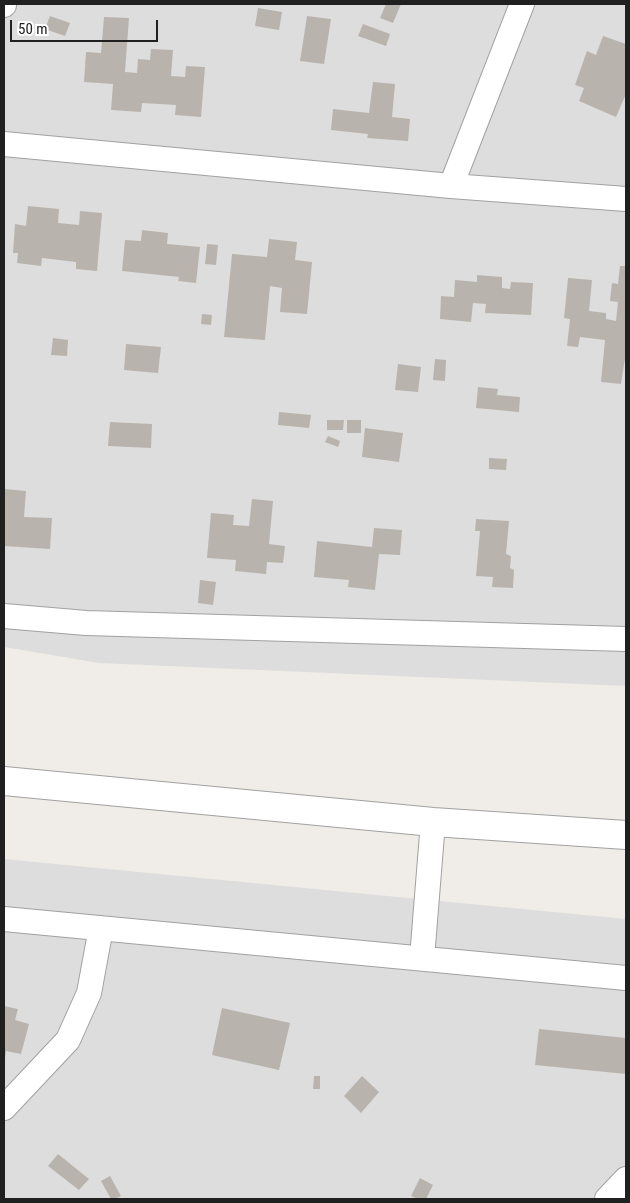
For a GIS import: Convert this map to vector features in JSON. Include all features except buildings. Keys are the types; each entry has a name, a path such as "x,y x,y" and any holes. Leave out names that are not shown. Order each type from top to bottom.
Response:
{"street":[{"path":"451,186 522,4"},
{"path":"4,144 451,186 626,199"},
{"path":"4,616 86,623 626,639"},
{"path":"4,781 433,822 626,835"},
{"path":"422,958 433,822"},
{"path":"4,919 626,978"},
{"path":"4,1108 68,1040 89,993 101,928"},
{"path":"607,1199 626,1179"}],"shaded area":[{"path":"4,4 626,4 626,686 99,663 4,647"},
{"path":"4,859 626,919 626,1199 4,1199"}]}
